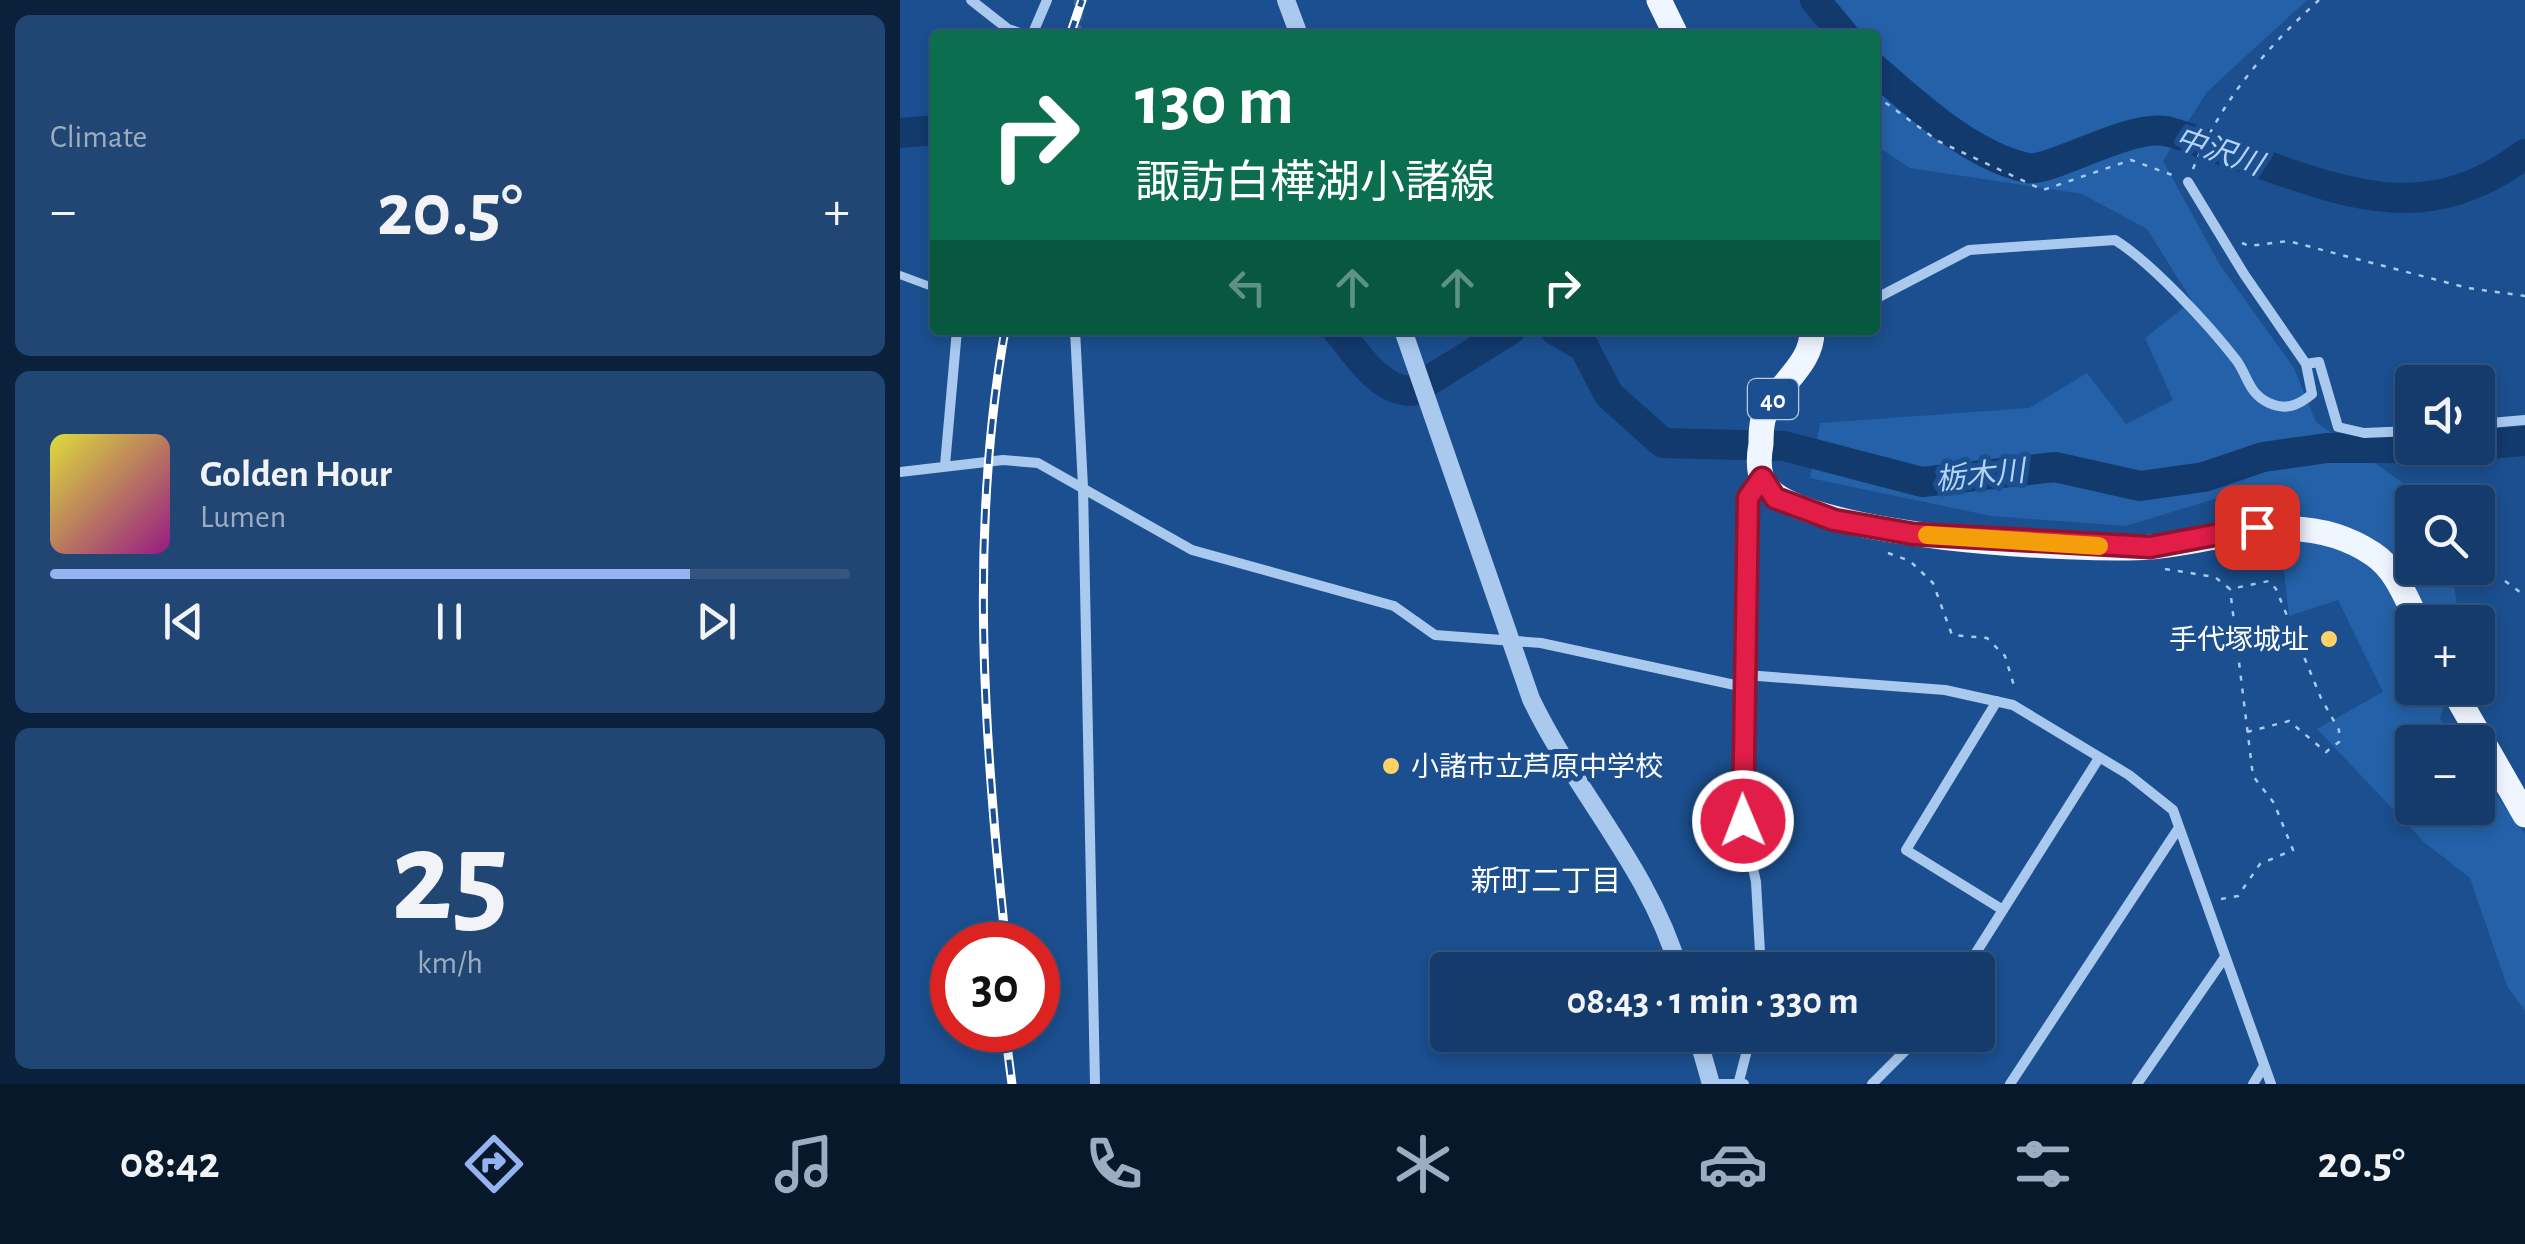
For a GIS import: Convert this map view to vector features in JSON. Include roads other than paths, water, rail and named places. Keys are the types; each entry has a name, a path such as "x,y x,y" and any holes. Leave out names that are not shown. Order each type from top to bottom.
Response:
{"main road":[{"path":"1659,0 1674,30"},
{"name":"40","path":"1762,478 1763,418 1802,362 1811,335"},
{"path":"1762,478 1775,498 1864,528 2139,546 2257,527 2324,533 2372,553 2393,573 2409,605"},
{"path":"2462,705 2525,814"}],"street":[{"path":"971,0 1014,30"},
{"path":"1032,30 1047,0"},
{"path":"1286,0 1298,30"},
{"path":"1880,296 1969,250 2116,240 2154,270 2239,364 2250,389 2269,403 2288,408 2312,394 2306,364 2244,274 2188,182"},
{"path":"946,465 957,335"},
{"path":"1075,335 1084,487 1095,1084"},
{"path":"1405,338 1508,638 1554,748 1623,847 1665,922 1674,952"},
{"path":"2306,364 2319,362 2338,426 2364,433 2395,432"},
{"path":"2495,423 2525,420"},
{"path":"900,472 1020,459 1038,463 1192,550 1394,606 1436,635 1454,640 1508,638 1744,687"},
{"path":"1760,952 1756,882 1743,821 1748,498 1762,478"},
{"path":"1745,674 1926,688 1998,701 2021,710 2129,775 2173,810 2271,1084"},
{"path":"1998,701 1906,850 2003,910"},
{"path":"1976,952 2099,758"},
{"path":"2010,1084 2178,829"},
{"path":"2136,1084 2225,957"},
{"path":"1702,1052 1711,1084 1742,1082 1748,1052"},
{"path":"1872,1084 1904,1052"},
{"path":"2252,1084 2264,1066"}],"lane":[{"path":"900,275 930,286"}],"waterway":[{"name":"中沢川","path":"1815,0 1840,30"},
{"name":"中沢川","path":"1880,73 1966,141 2006,162 2027,168 2038,168 2130,135 2165,131 2339,189 2412,198 2449,192 2486,178 2525,154"},
{"name":"栃木川","path":"900,133 930,130"},
{"name":"栃木川","path":"1341,335 1379,378 1412,391 1502,335"},
{"name":"栃木川","path":"1564,335 1584,347 1609,395 1663,443 1784,446 1922,482 2055,467 2140,486 2204,477 2263,457 2327,448 2395,448"},
{"name":"栃木川","path":"2495,444 2525,441"}],"tunnel":[{"path":"1076,30 1079,0"}],"railway":[{"path":"1072,30 1082,0"},
{"path":"1004,335 987,483 984,560 991,792 1004,922"},
{"path":"1008,1052 1012,1084"}],"place":[{"name":"手代塚城址","path":"2329,639"},
{"name":"小諸市立芦原中学校","path":"1391,766"}],"district":[{"name":"新町二丁目","path":"1546,881"}]}
